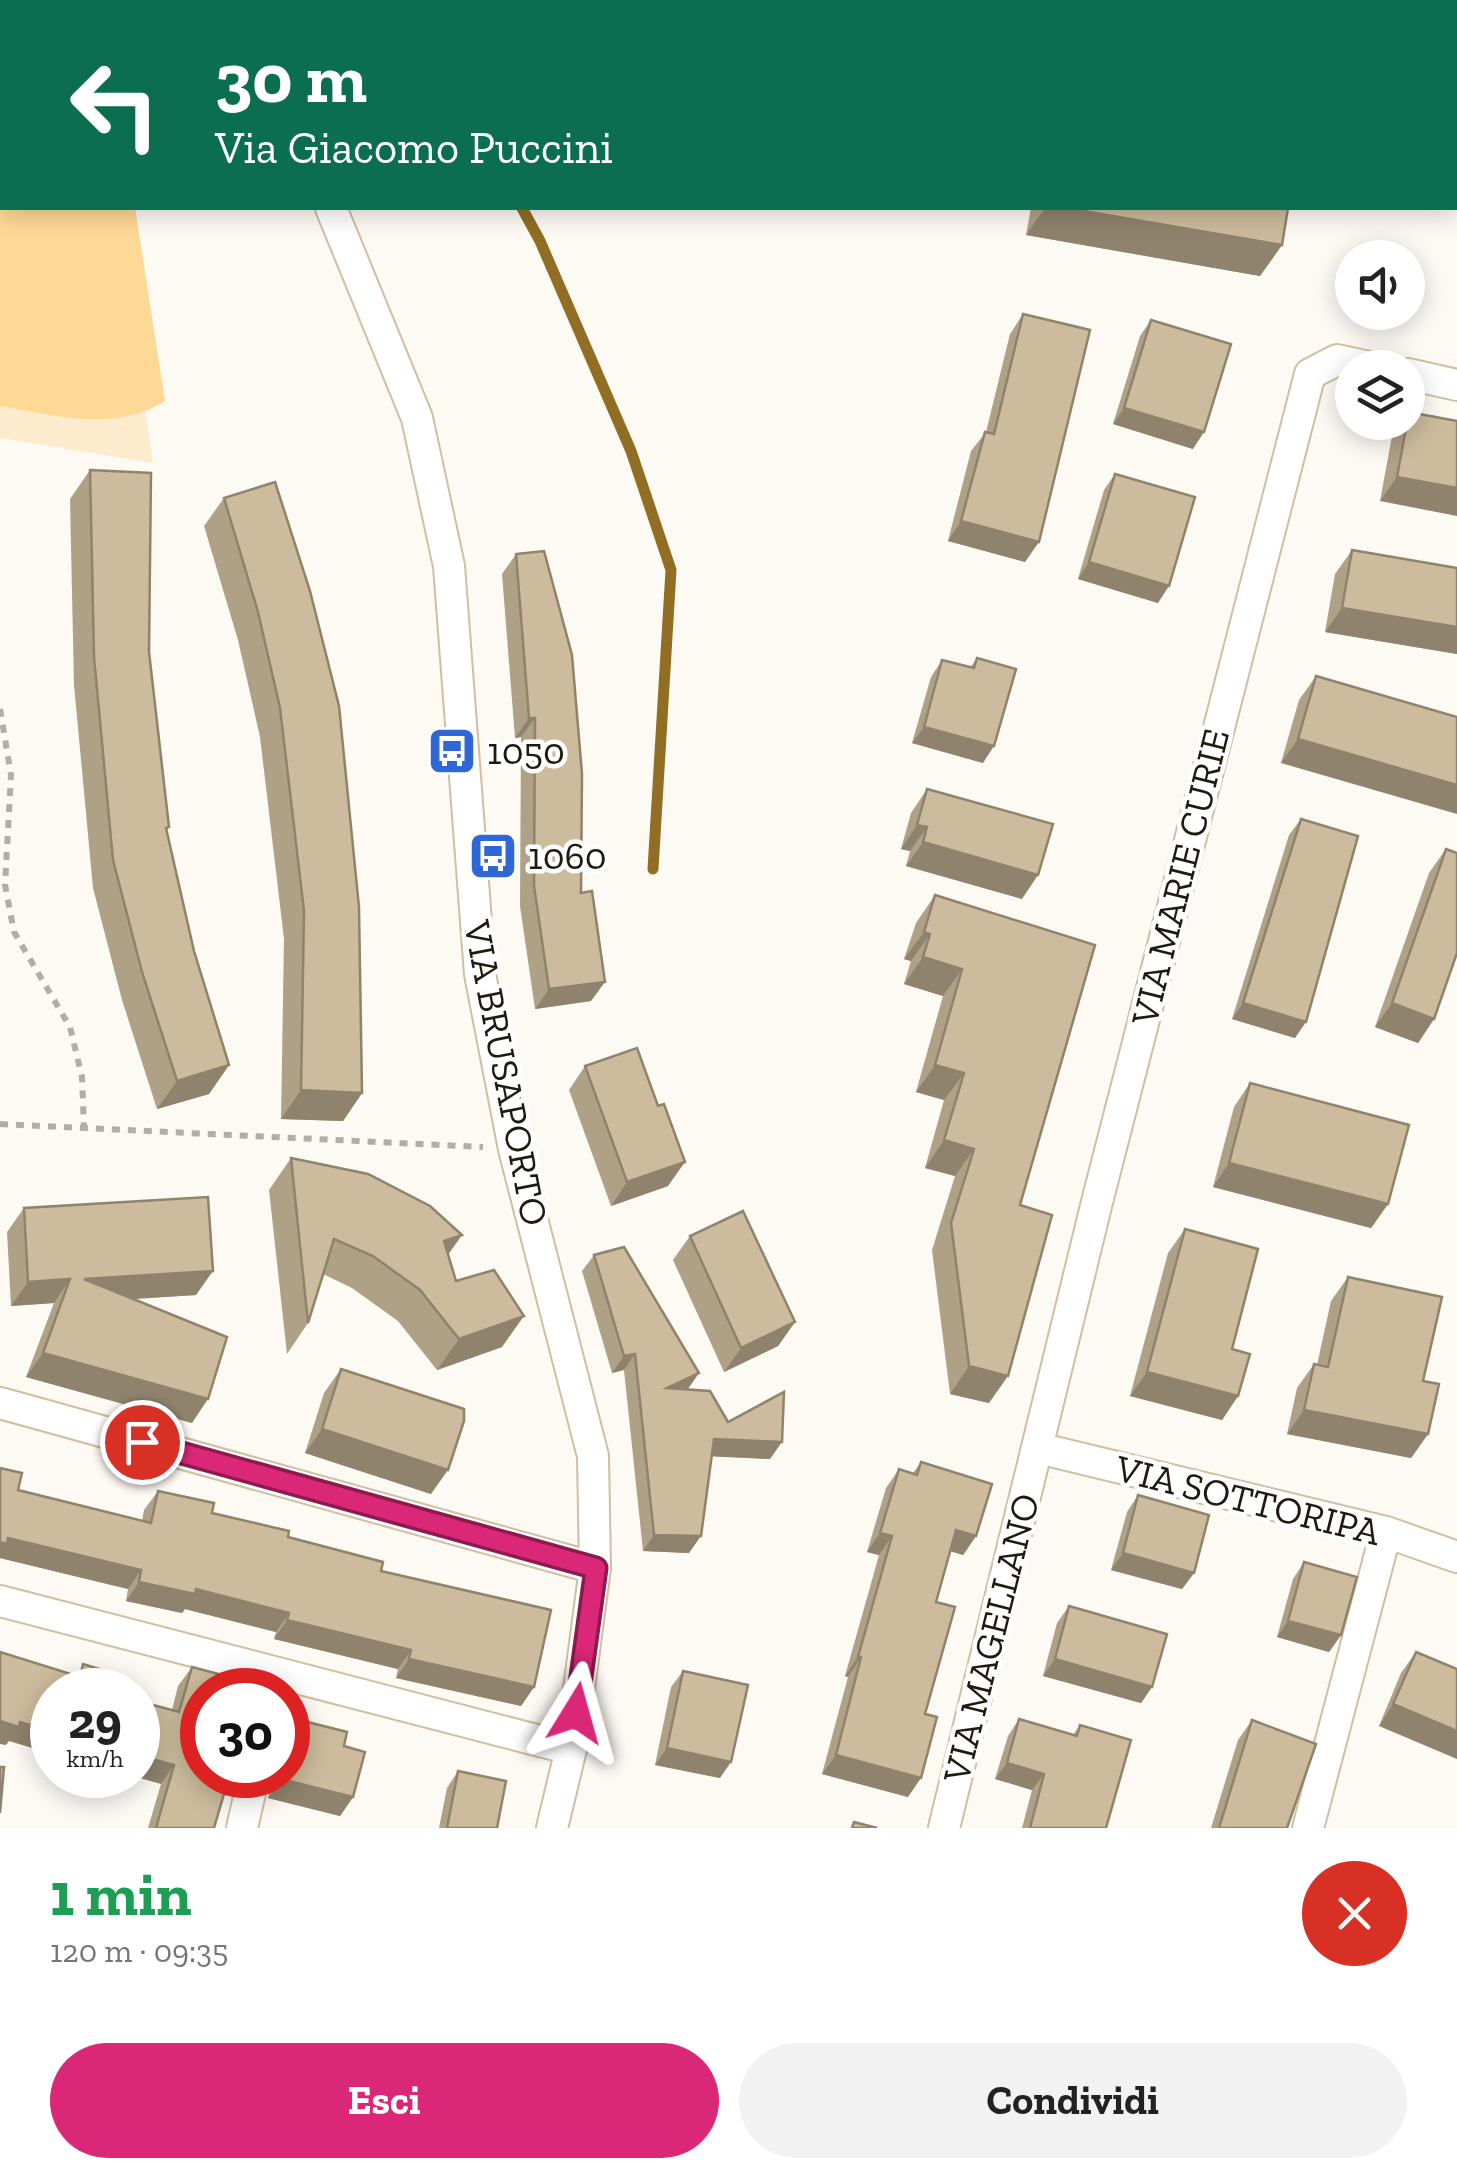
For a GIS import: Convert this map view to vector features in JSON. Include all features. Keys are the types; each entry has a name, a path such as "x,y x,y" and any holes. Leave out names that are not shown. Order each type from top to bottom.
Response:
{"street":[{"name":"VIA BRUSAPORTO","path":"332,210 417,418 449,566 480,974 514,1149 592,1456 596,1568 571,1749 552,1828"},
{"name":"VIA MARIE CURIE","path":"1038,1448 1097,1202 1310,374 1335,361"},
{"path":"1425,377 1457,384"},
{"path":"0,1403 596,1568"},
{"name":"VIA SOTTORIPA","path":"1038,1448 1386,1532 1457,1556"},
{"name":"VIA MAGELLANO","path":"944,1828 1038,1448"},
{"path":"1308,1828 1386,1532"},
{"path":"0,1601 228,1668"},
{"path":"310,1690 571,1749"},
{"path":"242,1828 249,1798"}],"path":[{"path":"0,709 11,775 4,885 14,932 70,1027 82,1078 84,1128"},
{"path":"0,1124 514,1149"}],"shaded area":[{"path":"0,210 114,210 153,463 0,438"},
{"path":"0,210 135,210 165,401 126,417 105,419 63,417 0,406"}],"building":[{"path":"1078,210 1288,210 1282,245"},
{"path":"1023,314 1090,330 1039,542 961,521 985,432 994,434"},
{"path":"1151,320 1231,344 1204,432 1124,408"},
{"path":"1425,415 1457,421 1457,488 1397,477 1404,440 1425,440"},
{"path":"90,470 151,473 149,652 169,827 166,828 194,951 229,1065 177,1081 142,972 113,860 94,657"},
{"path":"1115,474 1195,497 1169,586 1089,562"},
{"path":"275,482 310,591 339,706 359,907 362,1093 301,1090 304,911 280,708 258,612 224,498"},
{"path":"1352,550 1457,568 1457,627 1342,608"},
{"path":"544,551 572,655 582,774 581,893 592,891 605,982 549,989 534,886 535,718 529,718 516,554"},
{"path":"977,658 1016,669 994,746 924,727 942,660 974,668"},
{"path":"1316,676 1457,717 1457,785 1298,739"},
{"path":"927,789 1053,824 1038,875 923,842 927,827 917,825"},
{"path":"1301,819 1358,836 1306,1022 1243,1003"},
{"path":"1446,849 1457,853 1457,953 1434,1019 1392,1003"},
{"path":"935,895 1095,945 1020,1205 1052,1215 1008,1376 969,1366 951,1223 974,1149 944,1140 964,1073 935,1065 962,969 923,957 930,934 924,932"},
{"path":"637,1048 658,1106 664,1104 685,1162 627,1182 585,1066"},
{"path":"1250,1083 1409,1125 1388,1204 1229,1163"},
{"path":"291,1158 368,1174 430,1206 462,1235 444,1241 456,1281 494,1270 524,1316 459,1339 420,1290 373,1256 334,1239 308,1323"},
{"path":"208,1197 213,1271 84,1279 227,1337 208,1399 43,1353 70,1279 28,1282 24,1208"},
{"path":"743,1211 795,1322 741,1348 690,1236"},
{"path":"1185,1229 1258,1249 1232,1349 1250,1354 1238,1396 1147,1372"},
{"path":"624,1247 699,1373 667,1388 710,1391 728,1422 784,1392 782,1442 714,1439 701,1536 654,1535 635,1354 624,1356 594,1255"},
{"path":"1348,1277 1442,1297 1423,1381 1439,1384 1428,1434 1304,1410 1314,1364 1328,1367"},
{"path":"341,1369 464,1409 464,1421 448,1470 322,1429"},
{"path":"921,1462 992,1484 976,1536 956,1530 936,1602 955,1607 925,1714 937,1717 921,1778 836,1755 892,1536 880,1533 899,1469 917,1475"},
{"path":"0,1468 22,1473 18,1490 151,1523 158,1491 214,1503 212,1513 289,1531 288,1537 383,1562 381,1571 551,1610 534,1687 409,1659 411,1650 287,1620 289,1613 196,1589 195,1594 139,1582 141,1570 8,1538 7,1544 0,1542"},
{"path":"1138,1495 1209,1515 1194,1573 1123,1553"},
{"path":"1304,1562 1357,1577 1341,1635 1288,1621"},
{"path":"1069,1606 1167,1634 1152,1687 1055,1659"},
{"path":"0,1652 51,1668 30,1668 30,1725 20,1722 19,1727 0,1721"},
{"path":"1416,1652 1457,1669 1457,1731 1393,1704"},
{"path":"683,1671 748,1685 731,1762 667,1748"},
{"path":"160,1707 179,1712 180,1709 180,1798 223,1798 214,1828 156,1828 174,1765 160,1761"},
{"path":"1019,1719 1077,1736 1080,1725 1131,1740 1106,1828 1030,1828 1044,1774 1007,1763"},
{"path":"1252,1720 1316,1744 1287,1828 1219,1828"},
{"path":"310,1723 347,1732 344,1746 365,1752 353,1797 310,1786"},
{"path":"0,1767 4,1767 0,1813"},
{"path":"458,1771 506,1781 497,1828 447,1828"},
{"path":"854,1822 877,1828 852,1828"}],"waterway":[{"path":"523,210 631,451 671,570 653,869"}],"place":[{"name":"1050","path":"452,751"},
{"name":"1060","path":"493,856"}],"route":[{"path":"142,1442 596,1568 576,1713"}]}
